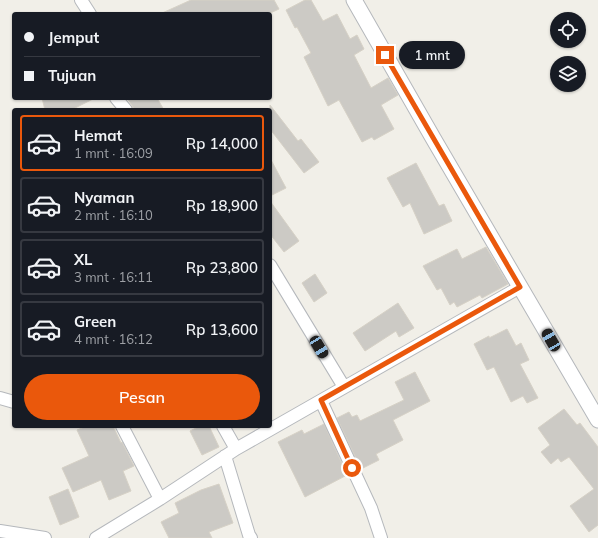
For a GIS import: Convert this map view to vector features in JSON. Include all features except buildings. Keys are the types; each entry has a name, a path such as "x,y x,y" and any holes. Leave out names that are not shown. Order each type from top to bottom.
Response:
{"street":[{"path":"81,0 89,12"},
{"path":"354,0 598,420"},
{"path":"118,100 124,108"},
{"path":"272,269 344,387"},
{"path":"96,538 160,499 236,449 520,287"},
{"path":"0,398 12,401"},
{"path":"321,400 371,508 381,538"},
{"path":"123,428 160,499"},
{"path":"224,428 236,449"},
{"path":"225,456 251,538"},
{"path":"0,531 45,538"}],"route":[{"path":"352,468 321,400 520,287 385,55"}]}
